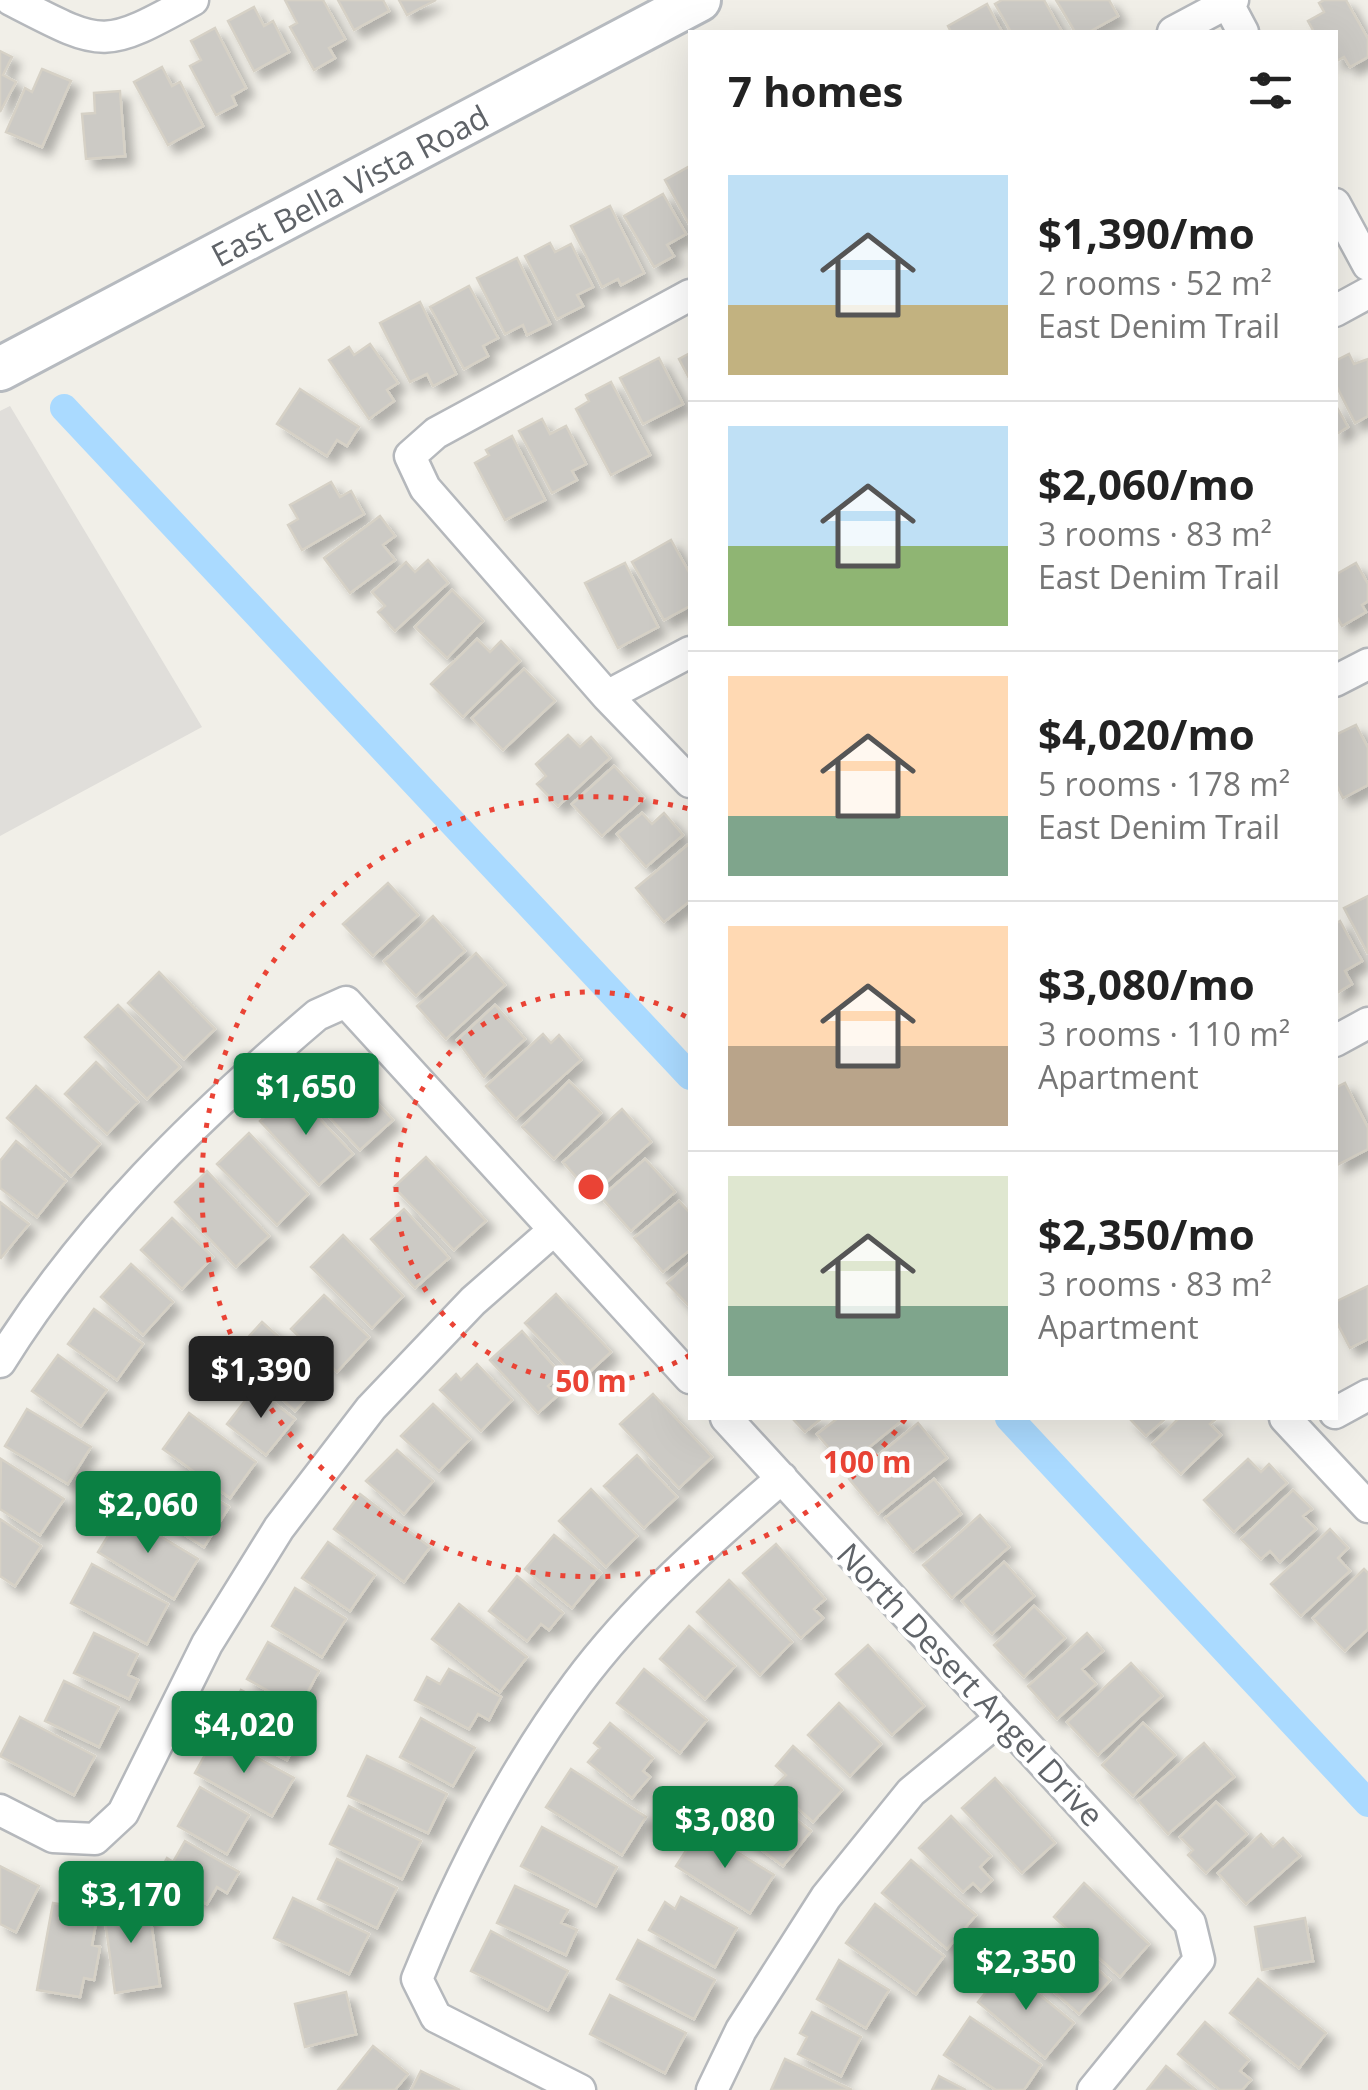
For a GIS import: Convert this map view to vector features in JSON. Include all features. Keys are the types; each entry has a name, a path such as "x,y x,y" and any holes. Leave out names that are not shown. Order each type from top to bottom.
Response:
{"street":[{"path":"11,0 100,40 130,34 193,0"},
{"name":"East Bella Vista Road","path":"0,369 699,0"},
{"path":"1177,30 1229,1 1243,30"},
{"path":"1338,210 1368,266"},
{"path":"1338,309 1368,293"},
{"path":"688,296 436,433 410,456 426,488 607,696 688,780"},
{"path":"607,696 688,653"},
{"path":"1338,679 1368,664"},
{"path":"0,1362 42,1295 145,1172 317,1015 346,1002 688,1376"},
{"path":"1338,1039 1368,1023"},
{"path":"0,1810 54,1837 94,1839 123,1814 206,1644 280,1528 371,1408 473,1301 554,1230"},
{"path":"1338,1411 1368,1394"},
{"name":"North Desert Angel Drive","path":"728,1420 1190,1923 1199,1960 1093,2090"},
{"path":"1292,1425 1368,1507"},
{"path":"580,2090 522,2078 436,2017 417,1979 499,1802 578,1683 684,1563 782,1478"},
{"path":"712,2090 741,2030 826,1897 912,1792 1002,1718"}],"shaded area":[{"path":"10,406 202,727 0,836 0,411"}],"building":[{"path":"285,0 323,0 345,39 329,48 335,58 314,70 290,27 297,23"},
{"path":"338,0 383,0 389,11 354,30"},
{"path":"399,0 436,0 407,15"},
{"path":"1002,0 1044,0 1061,30 1010,30 995,4"},
{"path":"1056,0 1109,0 1118,16 1093,30 1074,30"},
{"path":"1346,0 1368,39 1368,57 1350,67 1344,57 1338,60 1338,30 1313,30 1308,21 1324,12 1319,3"},
{"path":"987,4 1001,30 950,30 948,26"},
{"path":"254,7 264,26 273,21 289,52 254,71 228,21"},
{"path":"215,28 246,88 232,96 236,105 216,115 190,66 201,60 191,41"},
{"path":"0,51 12,57 3,75 16,82 0,112"},
{"path":"162,67 172,86 180,82 203,126 168,145 134,82"},
{"path":"42,69 71,81 42,147 6,132 25,88 32,92"},
{"path":"120,91 125,156 86,159 82,114 95,113 94,93"},
{"path":"688,167 688,222 665,180"},
{"path":"663,194 686,234 667,245 674,256 654,267 624,216"},
{"path":"610,206 644,273 621,285 618,279 602,287 571,226"},
{"path":"550,243 555,252 571,244 593,287 577,295 583,306 557,319 525,256"},
{"path":"517,258 550,324 527,335 523,325 505,334 477,278"},
{"path":"469,286 498,338 483,346 488,356 464,369 430,307"},
{"path":"420,302 456,374 433,386 427,374 410,382 380,323"},
{"path":"370,344 398,383 387,390 394,401 369,419 329,360 349,347 354,355"},
{"path":"688,354 688,376 679,359"},
{"path":"1349,354 1354,364 1368,359 1368,416 1355,423 1338,389 1338,360"},
{"path":"659,358 683,404 643,424 620,378"},
{"path":"611,382 650,455 611,475 576,409 589,401 586,395"},
{"path":"300,389 359,427 347,446 337,440 327,456 277,424"},
{"path":"1338,409 1348,427 1338,433"},
{"path":"542,419 550,434 566,426 586,464 572,471 577,480 552,493 519,431"},
{"path":"512,436 545,500 505,520 475,463 489,455 486,450"},
{"path":"331,482 340,497 351,491 364,514 302,550 288,525 298,519 290,505"},
{"path":"380,516 395,536 383,545 395,560 350,593 324,558"},
{"path":"671,540 688,570 688,607 664,620 632,562"},
{"path":"428,560 448,583 395,631 378,612 385,606 372,592 406,562 415,572"},
{"path":"625,563 658,627 618,648 585,583"},
{"path":"1356,563 1368,584 1368,601 1362,605 1366,612 1342,626 1338,619 1338,573"},
{"path":"452,590 483,621 447,658 415,627"},
{"path":"477,639 490,652 501,641 520,661 463,717 431,684"},
{"path":"524,669 555,701 503,750 472,718"},
{"path":"1356,725 1368,748 1368,785 1343,798 1338,788 1338,734"},
{"path":"568,735 580,747 591,737 610,758 558,806 537,784 546,776 536,764"},
{"path":"614,766 644,798 602,836 572,804"},
{"path":"642,813 652,824 664,813 683,835 646,867 617,834"},
{"path":"688,845 688,903 664,922 636,888"},
{"path":"388,883 418,915 373,956 343,924"},
{"path":"1368,896 1368,954 1344,908"},
{"path":"433,916 465,951 416,996 384,961"},
{"path":"1338,922 1362,961 1345,971 1352,984 1338,992"},
{"path":"476,953 505,985 446,1039 417,1006"},
{"path":"159,972 215,1029 184,1059 128,1003"},
{"path":"118,1005 180,1067 147,1099 85,1037"},
{"path":"495,1005 525,1039 484,1077 457,1040"},
{"path":"543,1034 551,1043 559,1035 581,1060 516,1119 486,1086"},
{"path":"334,1057 393,1120 360,1150 301,1087"},
{"path":"96,1062 138,1102 107,1134 65,1094"},
{"path":"569,1081 601,1113 554,1159 522,1127"},
{"path":"1345,1083 1368,1128 1368,1149 1338,1164 1338,1086"},
{"path":"36,1086 100,1144 71,1176 7,1118"},
{"path":"293,1091 353,1154 319,1185 260,1121"},
{"path":"622,1109 651,1142 592,1195 563,1162"},
{"path":"249,1133 308,1194 277,1225 217,1164"},
{"path":"16,1141 66,1181 37,1217 0,1188 0,1161"},
{"path":"426,1157 486,1221 454,1250 394,1187"},
{"path":"645,1159 675,1192 631,1231 601,1197"},
{"path":"207,1171 269,1236 236,1267 175,1202"},
{"path":"679,1201 688,1211 688,1252 663,1272 634,1238"},
{"path":"0,1202 29,1224 1,1258 0,1257"},
{"path":"404,1209 449,1258 415,1288 371,1239"},
{"path":"172,1218 213,1257 182,1289 141,1250"},
{"path":"343,1235 403,1296 372,1328 311,1267"},
{"path":"131,1264 173,1302 143,1335 101,1297"},
{"path":"688,1264 688,1305 667,1283"},
{"path":"1368,1286 1368,1339 1350,1348 1338,1325 1338,1301"},
{"path":"556,1294 611,1352 580,1381 525,1323"},
{"path":"324,1295 369,1337 337,1372 291,1329"},
{"path":"94,1309 143,1344 117,1380 68,1344"},
{"path":"262,1322 325,1378 295,1411 233,1354"},
{"path":"522,1331 561,1374 548,1386 557,1396 538,1413 490,1360"},
{"path":"58,1355 107,1390 81,1426 32,1391"},
{"path":"477,1364 512,1400 481,1431 440,1390 456,1374 461,1380"},
{"path":"255,1388 295,1419 266,1455 227,1424"},
{"path":"653,1394 712,1457 679,1488 620,1424"},
{"path":"433,1404 470,1439 439,1471 401,1436"},
{"path":"27,1409 91,1447 68,1484 5,1446"},
{"path":"189,1413 256,1462 230,1498 163,1449"},
{"path":"794,1420 820,1420 805,1432"},
{"path":"835,1420 903,1420 845,1467 817,1434"},
{"path":"1131,1420 1164,1420 1146,1436"},
{"path":"1177,1420 1215,1420 1210,1424 1221,1435 1181,1474 1152,1444"},
{"path":"918,1423 947,1458 878,1514 849,1479"},
{"path":"397,1450 433,1481 404,1514 366,1481"},
{"path":"637,1455 677,1497 644,1528 604,1486"},
{"path":"1,1459 64,1499 40,1535 0,1509"},
{"path":"1248,1459 1261,1472 1269,1464 1287,1483 1234,1532 1204,1500"},
{"path":"178,1476 229,1507 204,1547 154,1515"},
{"path":"934,1479 961,1514 913,1552 885,1518"},
{"path":"591,1489 637,1536 606,1567 559,1521"},
{"path":"1293,1490 1312,1509 1303,1516 1316,1529 1280,1562 1270,1551 1261,1559 1241,1539"},
{"path":"360,1494 430,1547 404,1582 334,1529"},
{"path":"122,1513 198,1559 174,1599 98,1552"},
{"path":"980,1515 1009,1547 952,1598 923,1565"},
{"path":"0,1519 41,1546 15,1586 0,1576"},
{"path":"1330,1529 1348,1548 1338,1558 1350,1571 1301,1616 1271,1584"},
{"path":"554,1535 601,1573 572,1608 525,1569"},
{"path":"328,1542 375,1575 350,1611 302,1578"},
{"path":"776,1544 825,1599 814,1609 823,1618 801,1638 743,1573"},
{"path":"1004,1562 1034,1596 992,1634 962,1601"},
{"path":"92,1564 168,1604 147,1644 71,1603"},
{"path":"1364,1569 1368,1573 1368,1629 1345,1651 1313,1618"},
{"path":"517,1576 563,1613 549,1630 541,1624 527,1641 489,1611"},
{"path":"729,1580 792,1642 760,1675 697,1612"},
{"path":"295,1588 346,1619 322,1657 272,1626"},
{"path":"459,1604 527,1657 500,1692 432,1639"},
{"path":"1034,1606 1065,1638 1024,1677 994,1645"},
{"path":"689,1626 735,1666 705,1699 660,1659"},
{"path":"94,1633 138,1654 128,1675 138,1680 129,1699 74,1673"},
{"path":"1087,1633 1103,1651 1082,1669 1096,1684 1057,1719 1028,1686"},
{"path":"268,1642 319,1671 299,1708 247,1679"},
{"path":"868,1645 924,1706 892,1735 836,1674"},
{"path":"1131,1663 1162,1696 1098,1755 1067,1722"},
{"path":"449,1669 501,1697 489,1720 478,1714 469,1729 415,1700 427,1677 440,1684"},
{"path":"644,1669 707,1720 680,1753 617,1703"},
{"path":"64,1681 119,1707 99,1747 45,1721"},
{"path":"241,1690 293,1716 285,1731 298,1738 287,1760 222,1726"},
{"path":"839,1703 881,1744 850,1776 808,1735"},
{"path":"20,1717 95,1756 74,1795 0,1756"},
{"path":"421,1718 475,1748 453,1786 400,1757"},
{"path":"610,1723 653,1758 643,1771 650,1777 632,1798 588,1762 600,1748 594,1743"},
{"path":"1143,1723 1175,1755 1133,1796 1102,1765"},
{"path":"216,1735 294,1778 272,1816 195,1773"},
{"path":"1204,1743 1234,1777 1168,1834 1138,1800"},
{"path":"793,1746 842,1790 813,1822 774,1787 786,1775 776,1766"},
{"path":"367,1756 447,1794 428,1833 348,1796"},
{"path":"571,1769 646,1817 622,1855 546,1807"},
{"path":"995,1778 1055,1843 1022,1873 962,1808"},
{"path":"200,1787 249,1815 227,1854 178,1826"},
{"path":"758,1790 811,1831 783,1866 730,1826"},
{"path":"1216,1802 1247,1834 1206,1873 1188,1855 1193,1850 1180,1837"},
{"path":"349,1806 421,1841 402,1879 330,1844"},
{"path":"951,1816 991,1856 980,1867 992,1880 981,1891 973,1883 963,1892 919,1848"},
{"path":"542,1827 617,1867 596,1906 521,1866"},
{"path":"700,1829 774,1875 750,1913 676,1866"},
{"path":"1261,1834 1273,1847 1283,1838 1300,1856 1246,1904 1218,1873"},
{"path":"185,1841 239,1872 227,1893 217,1887 207,1904 157,1876 167,1858 173,1862"},
{"path":"337,1859 397,1888 377,1928 318,1899"},
{"path":"911,1860 976,1915 947,1949 882,1893"},
{"path":"0,1866 39,1886 16,1932 0,1924"},
{"path":"1084,1883 1149,1944 1120,1977 1054,1917"},
{"path":"515,1886 568,1910 561,1923 577,1930 566,1955 497,1923"},
{"path":"681,1897 737,1928 715,1967 649,1930 665,1902 675,1909"},
{"path":"293,1898 369,1934 349,1974 274,1938"},
{"path":"148,1900 160,1986 115,1993 103,1906"},
{"path":"53,1903 98,1911 92,1945 100,1947 94,1980 84,1978 80,1997 37,1990"},
{"path":"875,1904 944,1956 916,1994 846,1943"},
{"path":"1305,1918 1313,1961 1262,1970 1255,1927"},
{"path":"491,1931 568,1971 548,2010 471,1971"},
{"path":"638,1940 715,1980 694,2019 617,1979"},
{"path":"1066,1942 1110,1980 1079,2014 1036,1976"},
{"path":"839,1960 889,1990 866,2028 817,1999"},
{"path":"1006,1967 1074,2023 1045,2058 978,2002"},
{"path":"1258,1979 1326,2033 1299,2068 1230,2013"},
{"path":"346,1992 356,2034 305,2047 295,2004"},
{"path":"610,1995 686,2033 665,2073 590,2034"},
{"path":"812,2012 861,2037 841,2076 798,2054 807,2037 800,2033"},
{"path":"970,2017 1041,2065 1024,2090 996,2090 944,2055"},
{"path":"1205,2022 1249,2060 1240,2071 1251,2080 1242,2090 1220,2090 1178,2054"},
{"path":"373,2046 408,2074 395,2090 338,2090"},
{"path":"785,2059 852,2090 771,2090"},
{"path":"1166,2066 1196,2090 1147,2090"},
{"path":"421,2071 460,2090 411,2090"},
{"path":"939,2076 966,2090 932,2090"}],"waterway":[{"path":"64,408 688,1074"},
{"path":"1011,1420 1368,1803"}]}
